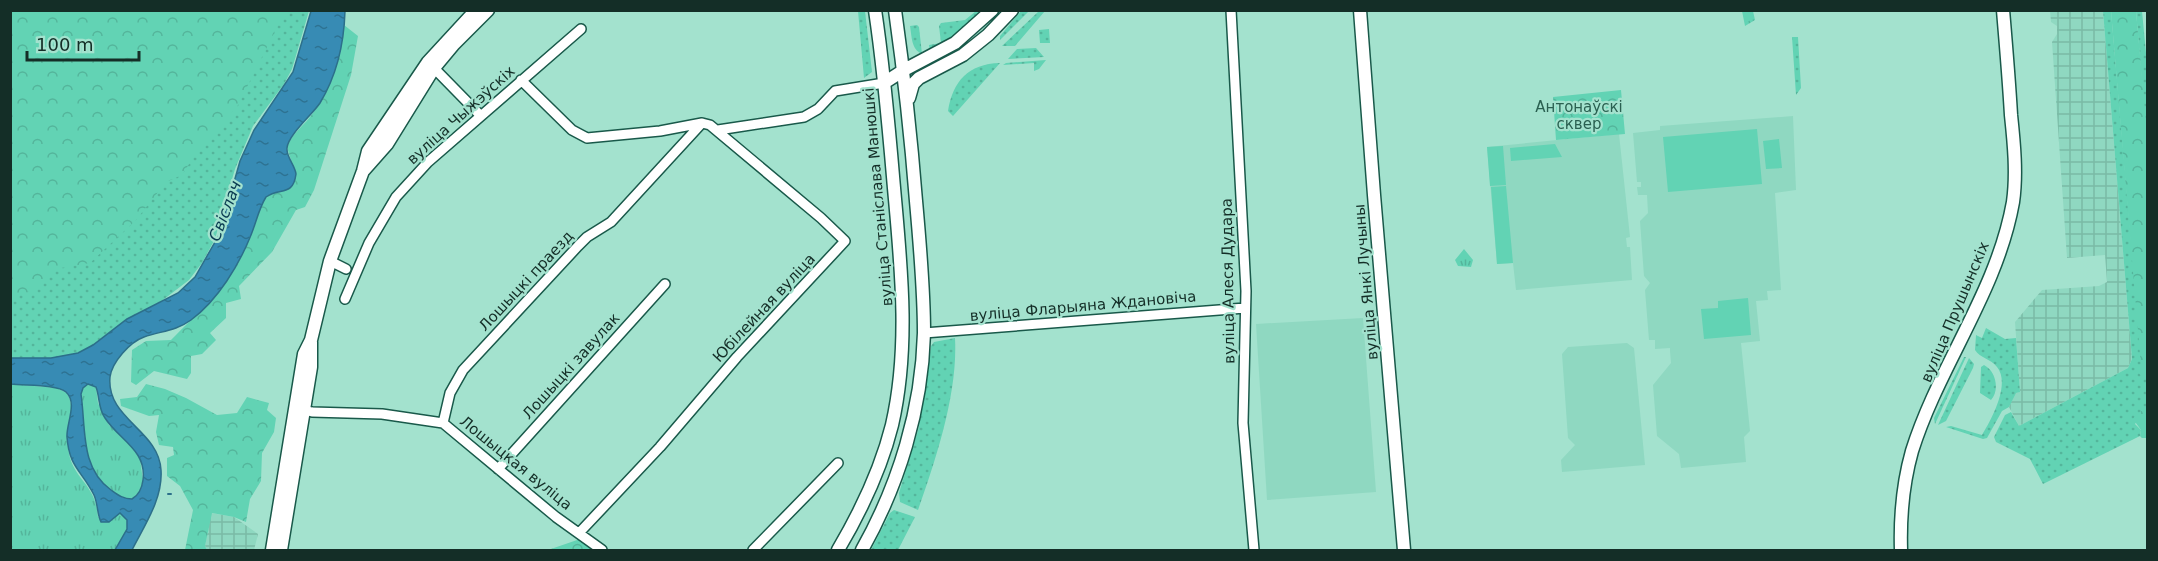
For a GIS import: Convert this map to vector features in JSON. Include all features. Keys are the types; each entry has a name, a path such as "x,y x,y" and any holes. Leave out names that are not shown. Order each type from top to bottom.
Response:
{"main road":[{"path":"281,550 300,409 304,354 311,340 330,261 363,171 368,151 448,38 476,10"},
{"path":"431,65 488,10"},
{"name":"вуліца Станіслава Манюшкі","path":"838,550 868,492 892,424 903,336 902,270 875,10"},
{"path":"862,550 887,500 912,427 920,380 924,333 922,269 909,105 895,10"},
{"path":"884,83 955,43 992,10"},
{"path":"909,105 909,92 919,78 963,55 988,35 1012,10"},
{"name":"вуліца Янкі Лучыны","path":"1360,10 1404,550"},
{"name":"вуліца Прушынскіх","path":"1901,550 1906,474 1913,451 1922,425 1986,288 2013,201 2013,131 2003,10"},
{"path":"272,550 300,409"}],"street":[{"name":"вуліца Алеся Дудара","path":"1231,10 1245,308 1243,423 1254,550"},
{"name":"вуліца Чыжэўскіх","path":"345,299 369,243 396,197 428,162 581,29"},
{"path":"431,65 480,115"},
{"path":"521,80 572,130 587,138 660,131 702,123"},
{"path":"718,130 804,117 818,109 835,91 884,83"},
{"name":"Юбілейная вуліца","path":"579,533 660,447 737,357 845,241 718,130 702,123"},
{"name":"Лошыцкі праезд","path":"443,423 450,393 464,370 578,246 587,237 611,222 702,123"},
{"path":"330,261 346,269"},
{"name":"Лошыцкі завулак","path":"498,469 664,284"},
{"name":"вуліца Фларыяна Ждановіча","path":"924,333 1245,308"},
{"name":"Лошыцкая вуліца","path":"300,409 382,414 443,423 602,550"},
{"path":"753,550 838,463"}],"shaded area":[{"path":"2050,11 2103,11 2132,359 2128,368 2019,426 2009,407 2015,393 2020,392 2015,322 2042,290 2099,286 2107,282 2105,255 2067,258 2052,42 2057,34 2057,26 2051,22"},
{"path":"1793,116 1796,190 1775,193 1781,290 1767,291 1768,300 1756,301 1760,341 1741,343 1750,431 1744,437 1746,462 1681,468 1679,454 1657,436 1653,385 1671,363 1670,348 1655,349 1655,340 1649,340 1645,290 1650,283 1644,276 1640,221 1648,213 1647,195 1638,195 1637,187 1641,187 1641,182 1637,182 1633,133 1660,130 1660,126"},
{"path":"1619,134 1630,237 1626,238 1627,247 1630,247 1632,280 1516,290 1513,263 1497,264 1487,147"},
{"path":"1363,318 1376,492 1267,500 1256,324"},
{"path":"1627,343 1634,348 1645,465 1562,472 1561,460 1575,445 1568,438 1562,354 1568,347"},
{"path":"211,513 234,517 258,534 254,550 207,550 205,546"}],"green space":[{"path":"11,10 285,11 237,107 200,147 182,175 166,182 136,220 90,263 55,269 31,291 11,296"},
{"path":"285,11 309,11 292,69 284,84 253,126 235,169 215,239 202,263 189,280 159,303 127,319 93,345 78,353 51,358 11,358 11,296"},
{"path":"858,11 865,11 872,72 864,78"},
{"path":"976,11 987,11 967,29 930,53 929,45 941,43 939,26 941,23 965,20"},
{"path":"1021,11 1029,11 1000,40 1000,36"},
{"path":"1039,11 1045,11 1015,46 1002,46"},
{"path":"1742,11 1753,11 1755,20 1745,26"},
{"path":"2103,11 2111,11 2142,366 2140,369 2147,374 2147,407 2135,424 2141,430 2140,436 2043,484 2030,459 1996,442 1994,437 2005,415 2011,412 2019,426 2128,368 2132,359"},
{"path":"2111,11 2136,11 2148,143 2148,374 2141,376 2137,370 2141,366"},
{"path":"2136,11 2142,11 2148,74 2147,143"},
{"path":"344,25 358,36 351,75 314,190 305,207 296,210 272,252 239,286 241,299 226,303 226,318 210,333 216,340 202,354 191,356 191,373 187,379 154,371 136,385 131,382 132,350 146,341 171,340 200,311 233,269 266,197 287,189 293,183 296,177 287,147 325,93 338,60"},
{"path":"917,25 922,54 914,46 912,38 910,26"},
{"path":"1049,29 1050,43 1040,43 1039,30"},
{"path":"1792,37 1798,37 1801,88 1796,95"},
{"path":"1036,48 1044,57 1008,59 1017,49"},
{"path":"1046,60 1039,69 1034,71 1034,63 1003,65 1006,63"},
{"path":"1000,63 953,116 948,111 950,100 964,76 979,67"},
{"name":"Антонаўскі сквер","path":"1621,90 1625,134 1556,140 1553,97"},
{"path":"865,95 874,103 877,124 870,125"},
{"path":"1757,129 1762,184 1668,192 1663,137"},
{"path":"1779,139 1782,168 1766,169 1763,141"},
{"path":"1555,144 1562,157 1511,161 1510,148"},
{"path":"1503,146 1506,185 1490,186 1487,147"},
{"path":"1506,186 1513,263 1497,264 1491,187"},
{"path":"1464,249 1473,260 1471,267 1458,266 1455,260"},
{"path":"1748,298 1751,335 1704,339 1701,309 1718,308 1718,301"},
{"path":"1986,328 2005,339 2016,338 2020,392 2016,393 2009,407 2002,411 1987,438 1983,439 1946,427 1951,426 1982,435 1998,402 2002,383 2001,374 1995,364 1975,350 1976,335 1982,338"},
{"path":"955,338 953,381 949,403 932,469 918,510 900,502 899,493 919,427 931,346 934,342"},
{"path":"1966,357 1935,424 1934,418"},
{"path":"1969,358 1974,364 1973,368 1946,421 1938,425"},
{"path":"1984,365 1994,376 1996,386 1991,400 1980,393 1981,367"},
{"path":"11,384 57,388 67,393 71,408 69,450 73,466 94,498 98,517 109,522 120,513 127,520 127,529 115,550 11,550"},
{"path":"88,384 96,387 98,403 109,425 132,446 140,458 143,481 139,493 132,499 118,495 101,481 89,459 81,394 83,388"},
{"path":"146,384 186,398 217,415 237,413 247,397 269,403 267,410 276,418 274,432 262,453 261,481 250,499 246,522 212,513 205,546 207,550 185,550 193,510 180,486 167,476 167,458 174,455 173,447 159,445 156,432 159,415 149,416 121,406 120,399 137,397"},
{"path":"2147,407 2147,438 2142,438 2141,430 2133,419"},
{"path":"894,510 915,517 898,550 871,550 890,513"},
{"path":"580,539 594,550 548,550"}],"water":[{"path":"311,11 345,11 341,47 331,81 320,103 288,143 288,155 296,174 292,186 266,197 251,235 227,281 201,312 185,324 144,337 133,343 122,353 111,371 111,391 116,404 152,445 158,456 161,470 156,502 132,550 115,550 127,529 127,520 120,513 109,522 101,522 94,495 70,455 67,437 71,408 69,397 62,389 11,384 11,358 51,358 78,353 93,345 127,319 178,293 195,277 219,235 240,161 254,130 293,72","holes":["88,384 96,387 105,418 131,446 141,461 143,483 132,499 118,495 101,481 89,459 81,394 83,388"]}],"water label":[{"name":"Свіслач","path":"225,211"}]}
